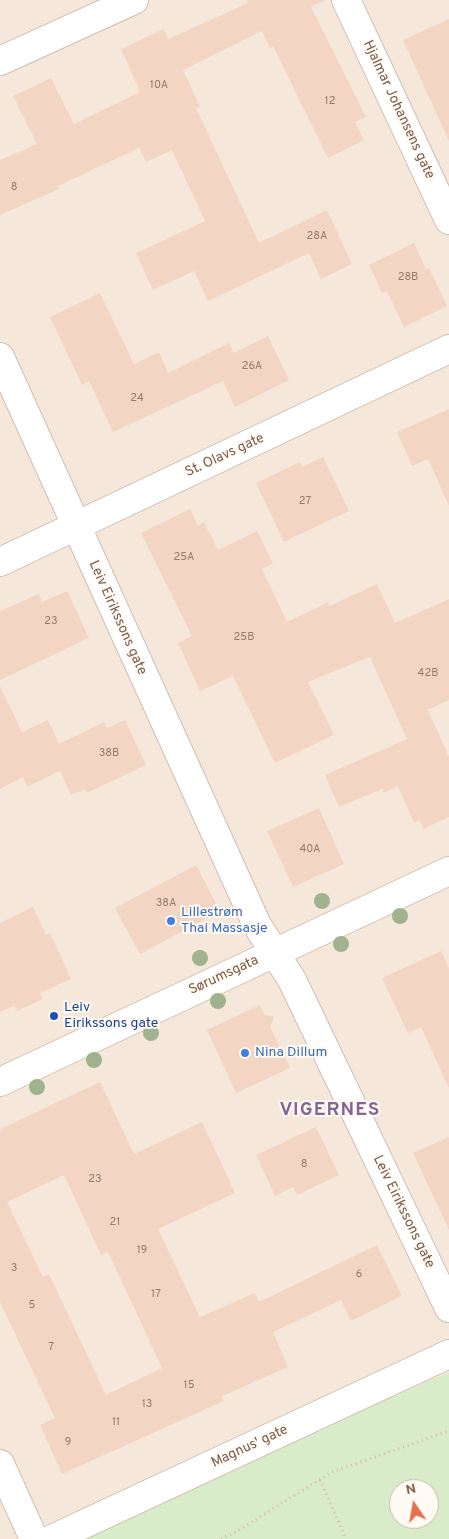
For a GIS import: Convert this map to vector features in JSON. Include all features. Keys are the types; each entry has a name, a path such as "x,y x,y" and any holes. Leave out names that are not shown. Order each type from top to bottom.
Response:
{"street":[{"path":"0,61 134,0"},
{"name":"Hjalmar Johansens gate","path":"346,0 449,220"},
{"name":"St. Olavs gate","path":"0,562 449,349"},
{"name":"Leiv Eirikssons gate","path":"0,356 257,925 292,980 449,1308"},
{"name":"Sørumsgata","path":"0,1082 449,871"},
{"name":"Magnus' gate","path":"52,1539 449,1354"},
{"path":"0,1464 34,1539"}],"path":[{"path":"221,1539 234,1534 332,1472 449,1431"},
{"path":"320,1480 346,1539"}],"shaded area":[{"path":"0,0 449,0 449,1379 129,1539 0,1539"}],"green space":[{"path":"449,1373 449,1539 79,1539 432,1379"}],"building":[{"path":"247,0 326,0 311,7 366,117 355,122 364,140 328,158 273,46 270,48 262,31 183,70 200,107 196,108 259,243 327,210 352,264 321,279 309,253 208,301 194,271 153,290 136,253 205,221 172,150 146,162 139,148 58,186 59,189 0,215 0,160 37,144 13,96 51,78 74,124 140,92 121,49 164,29 168,39 248,3"},
{"path":"449,19 449,141 403,40"},
{"path":"414,243 426,269 429,268 447,306 404,327 387,291 382,293 369,265"},
{"path":"100,293 134,364 159,352 168,373 229,343 234,353 268,336 289,380 235,407 223,381 113,432 89,381 82,385 50,317"},
{"path":"449,409 449,506 428,459 412,466 397,432"},
{"path":"323,457 349,511 284,542 256,483 300,462 302,467"},
{"path":"190,509 198,526 204,522 218,550 257,531 273,564 262,569 287,622 327,603 329,606 377,584 395,623 449,599 449,700 428,710 449,757 449,817 423,829 420,820 414,823 398,786 384,793 382,789 339,807 325,775 407,739 370,657 308,682 334,735 275,763 233,676 200,691 178,643 192,636 141,533"},
{"path":"67,591 89,638 0,680 0,611 39,594 42,602"},
{"path":"0,686 22,732 48,720 59,744 104,722 107,728 125,720 146,765 87,793 85,789 71,795 60,771 27,787 23,777 0,789"},
{"path":"319,808 344,864 293,887 267,831"},
{"path":"196,865 220,911 140,954 115,908"},
{"path":"33,907 46,935 50,933 71,979 40,993 43,999 17,1011 14,1006 0,1012 0,923"},
{"path":"441,951 449,968 449,1088 421,1027 408,1033 382,978"},
{"path":"260,1005 264,1014 274,1017 270,1027 290,1068 236,1093 207,1030"},
{"path":"100,1082 134,1154 202,1122 235,1193 158,1229 200,1317 255,1293 259,1302 377,1245 402,1296 351,1321 341,1300 273,1332 288,1367 222,1396 224,1401 62,1474 40,1425 55,1418 0,1302 0,1129","holes":["64,1175 101,1255 108,1252 162,1368 106,1395 49,1274 43,1277 7,1202"]},
{"path":"316,1127 339,1175 297,1195 293,1187 275,1196 256,1155"},
{"path":"449,1137 449,1230 413,1153"}],"place":[{"name":"Lillestrøm Thai Massasje","path":"171,921"},
{"name":"Leiv Eirikssons gate","path":"54,1016"},
{"name":"Nina Dillum","path":"245,1053"}],"district":[{"name":"VIGERNES","path":"330,1111"}]}
